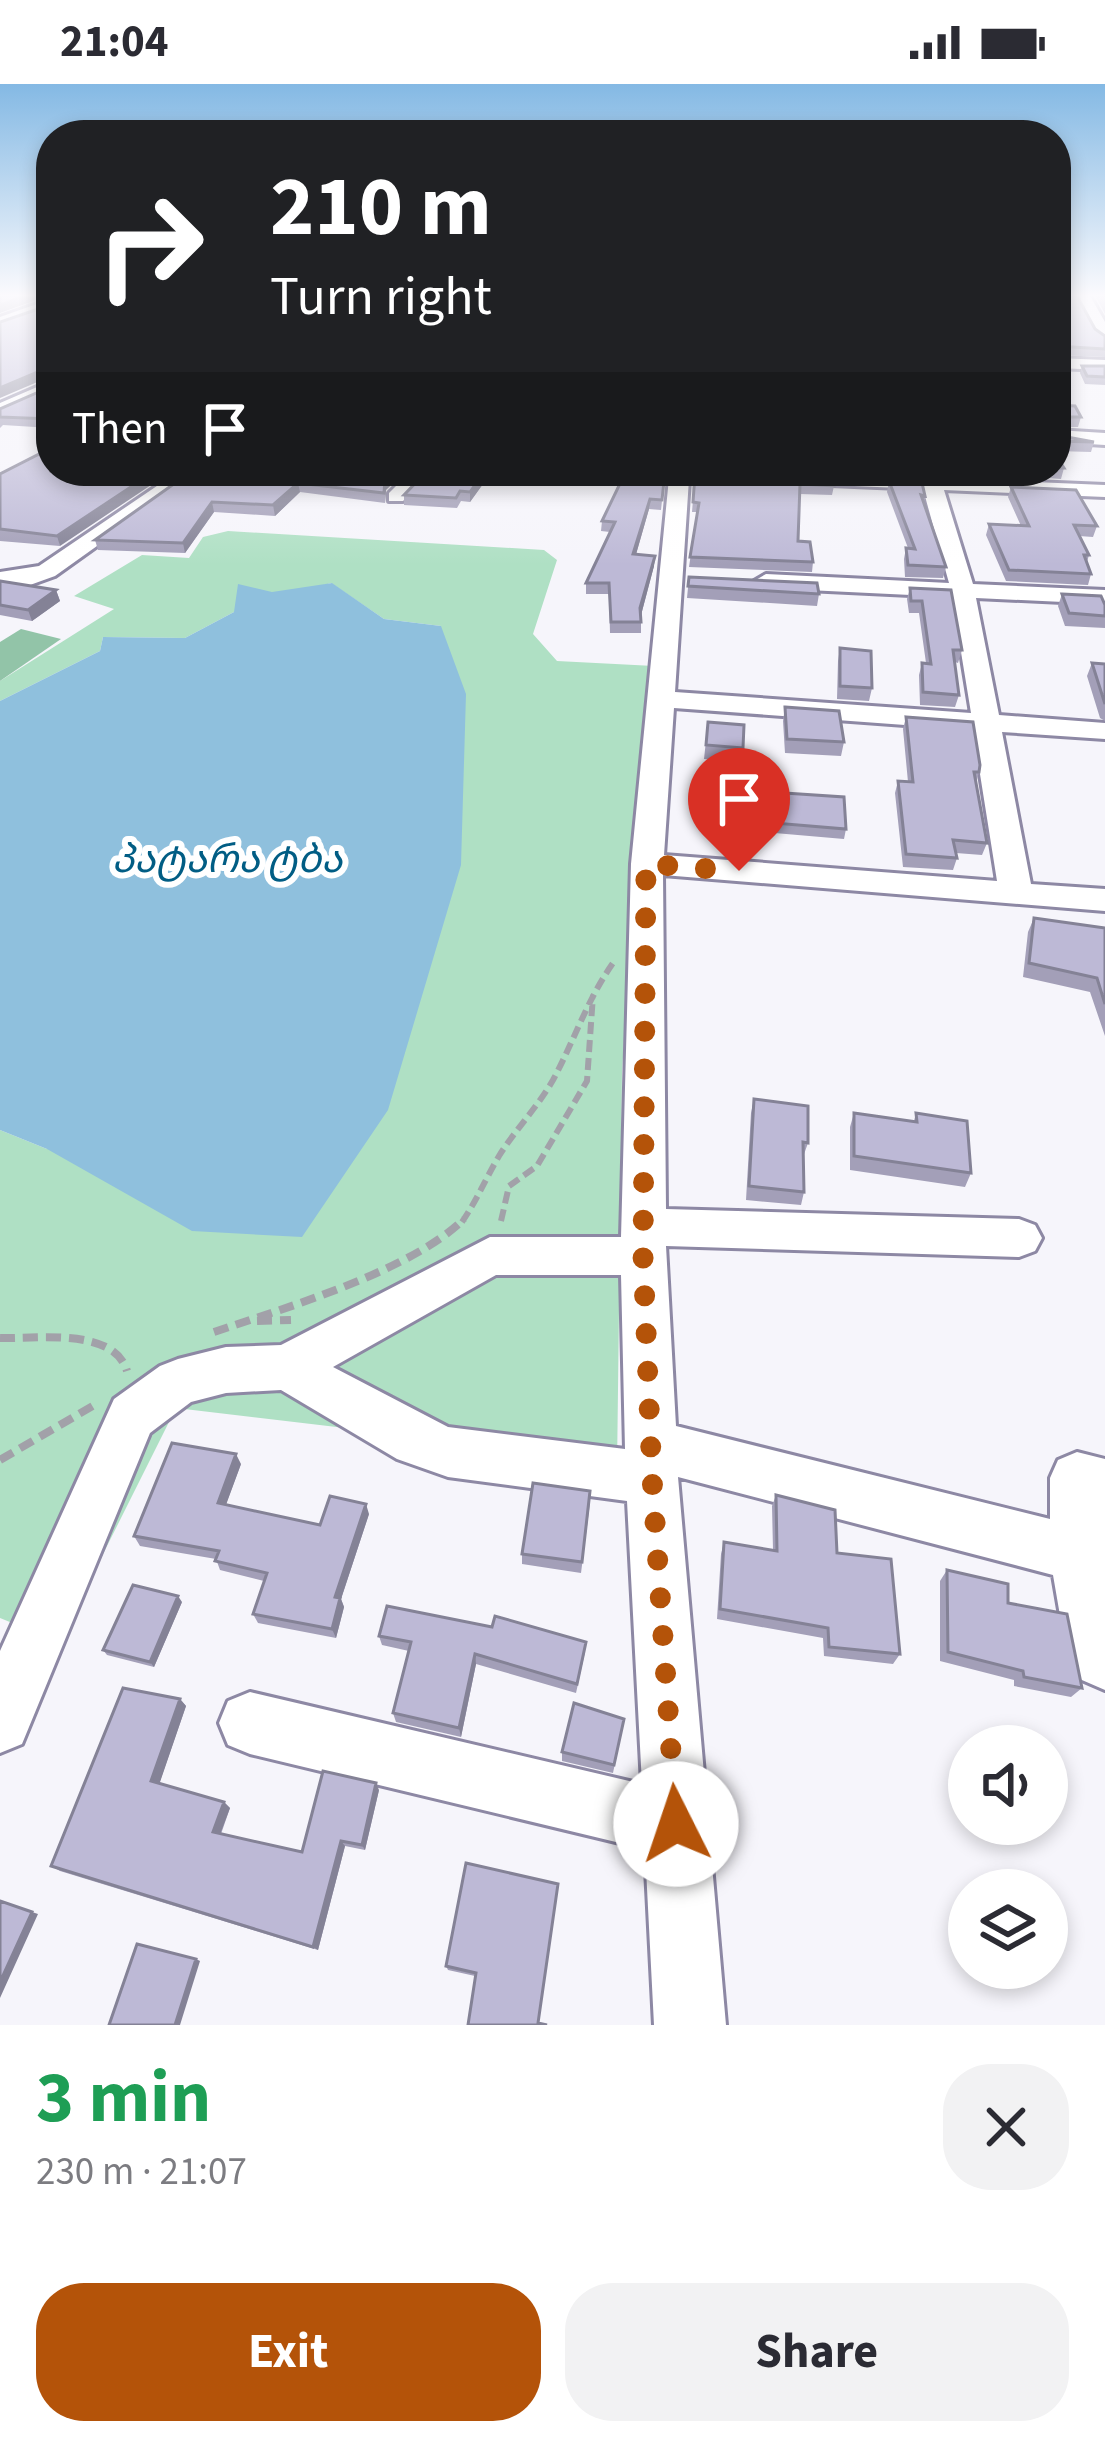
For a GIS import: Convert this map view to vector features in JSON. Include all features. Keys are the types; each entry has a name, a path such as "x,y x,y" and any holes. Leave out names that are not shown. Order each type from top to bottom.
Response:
{"street":[{"path":"0,411 36,393"},
{"path":"0,411 33,415"},
{"path":"1071,437 1105,439"},
{"path":"0,579 47,572 170,486"},
{"path":"396,496 406,486"},
{"path":"680,486 682,578 646,864 643,1242 652,1462 690,2025"},
{"path":"932,486 963,590 1016,894"},
{"path":"1042,486 1105,491"},
{"path":"738,580 1105,597"},
{"path":"664,699 1105,731"},
{"path":"646,864 1105,900"},
{"path":"0,1723 131,1400 290,1344 490,1256 643,1242 1019,1238"},
{"path":"290,1344 415,1441 448,1452 652,1462 1077,1554"},
{"path":"1105,1485 1077,1478 1077,1554 1096,1656 1105,1660"},
{"path":"250,1723 676,1824"}],"path":[{"path":"200,1336 310,1300 420,1250 461,1222 484,1191 499,1156 527,1123 556,1076 607,965 645,953"},
{"path":"491,1230 503,1220 509,1186 538,1166 587,1081 593,991"},
{"path":"245,1322 290,1344"},
{"path":"0,1338 94,1342 124,1361 131,1400 0,1460"}],"green space":[{"path":"228,531 544,550 557,560 533,634 557,661 654,666 622,1073 617,1469 581,1456 176,1408 59,1642 0,1618 0,1130 47,1149 441,626 384,619 331,583 234,612 185,638 103,637 100,651 0,701 0,681 114,609 74,596 142,555 189,558 203,537"},
{"path":"21,629 61,639 0,681 0,642"}],"water":[{"name":"პატარა ტბა","path":"332,583 384,619 441,626 466,694 461,865 388,1110 302,1237 192,1231 47,1149 0,1130 0,701 100,651 103,637 185,638 234,612 238,584 272,592"}],"building":[{"path":"36,393 36,418 0,417 0,409"},
{"path":"36,456 36,486 132,486 57,536 0,529 0,474"},
{"path":"171,486 295,486 273,505 212,502 183,543 95,540"},
{"path":"324,486 385,486 384,493"},
{"path":"413,486 474,486 470,492 460,491 456,498 404,495"},
{"path":"619,486 664,486 662,500 650,499 633,554 655,556 640,608 641,622 611,622 609,583 586,583 615,522 602,521"},
{"path":"694,486 800,486 798,541 810,542 813,562 690,557 699,503 693,502"},
{"path":"891,486 923,486 925,496 921,495 946,567 908,565 906,548 915,549"},
{"path":"1011,487 1076,490 1097,526 1074,525 1089,555 1084,555 1091,574 1009,570 989,524 1029,526"},
{"path":"689,577 817,583 819,594 688,586"},
{"path":"0,581 56,590 28,610 0,605"},
{"path":"910,588 951,590 962,650 953,650 959,695 923,692 922,663 931,664 922,601 911,601"},
{"path":"1062,594 1101,596 1105,616 1069,613"},
{"path":"840,648 871,651 872,688 840,686"},
{"path":"1092,663 1105,664 1105,704"},
{"path":"785,707 839,711 844,742 787,739"},
{"path":"906,717 973,722 980,765 979,772 974,772 987,843 953,840 957,858 906,854 898,781 913,782"},
{"path":"708,722 744,725 743,748 706,745"},
{"path":"725,789 844,797 846,829 763,822 763,837 720,833"},
{"path":"1034,918 1105,928 1105,1004 1097,978 1029,963"},
{"path":"754,1099 808,1106 804,1192 749,1186"},
{"path":"854,1113 917,1122 916,1113 967,1121 971,1173 854,1156"},
{"path":"172,1443 236,1454 218,1503 320,1525 330,1496 366,1504 335,1597 340,1598 332,1629 253,1614 267,1573 215,1561 219,1551 134,1536"},
{"path":"533,1483 590,1491 582,1562 522,1554"},
{"path":"776,1495 835,1510 837,1553 891,1559 900,1654 829,1647 828,1628 720,1609 724,1542 777,1551"},
{"path":"947,1570 1008,1584 1008,1603 1067,1614 1082,1688 1024,1677 1023,1671 948,1652"},
{"path":"133,1585 178,1596 150,1662 103,1650"},
{"path":"387,1606 492,1627 495,1616 586,1642 577,1684 475,1654 459,1728 393,1713 411,1642 379,1636"},
{"path":"123,1688 180,1699 151,1781 224,1802 213,1832 302,1852 323,1771 376,1783 362,1845 341,1841 313,1947 51,1866"},
{"path":"574,1703 624,1719 614,1765 562,1752"},
{"path":"466,1863 558,1884 538,2023 547,2025 468,2025 476,1973 446,1966"},
{"path":"0,1901 32,1912 0,1982"},
{"path":"137,1944 196,1959 175,2025 109,2025"}],"route":[{"path":"676,1824 652,1478 643,1256 646,864 739,871"}]}
